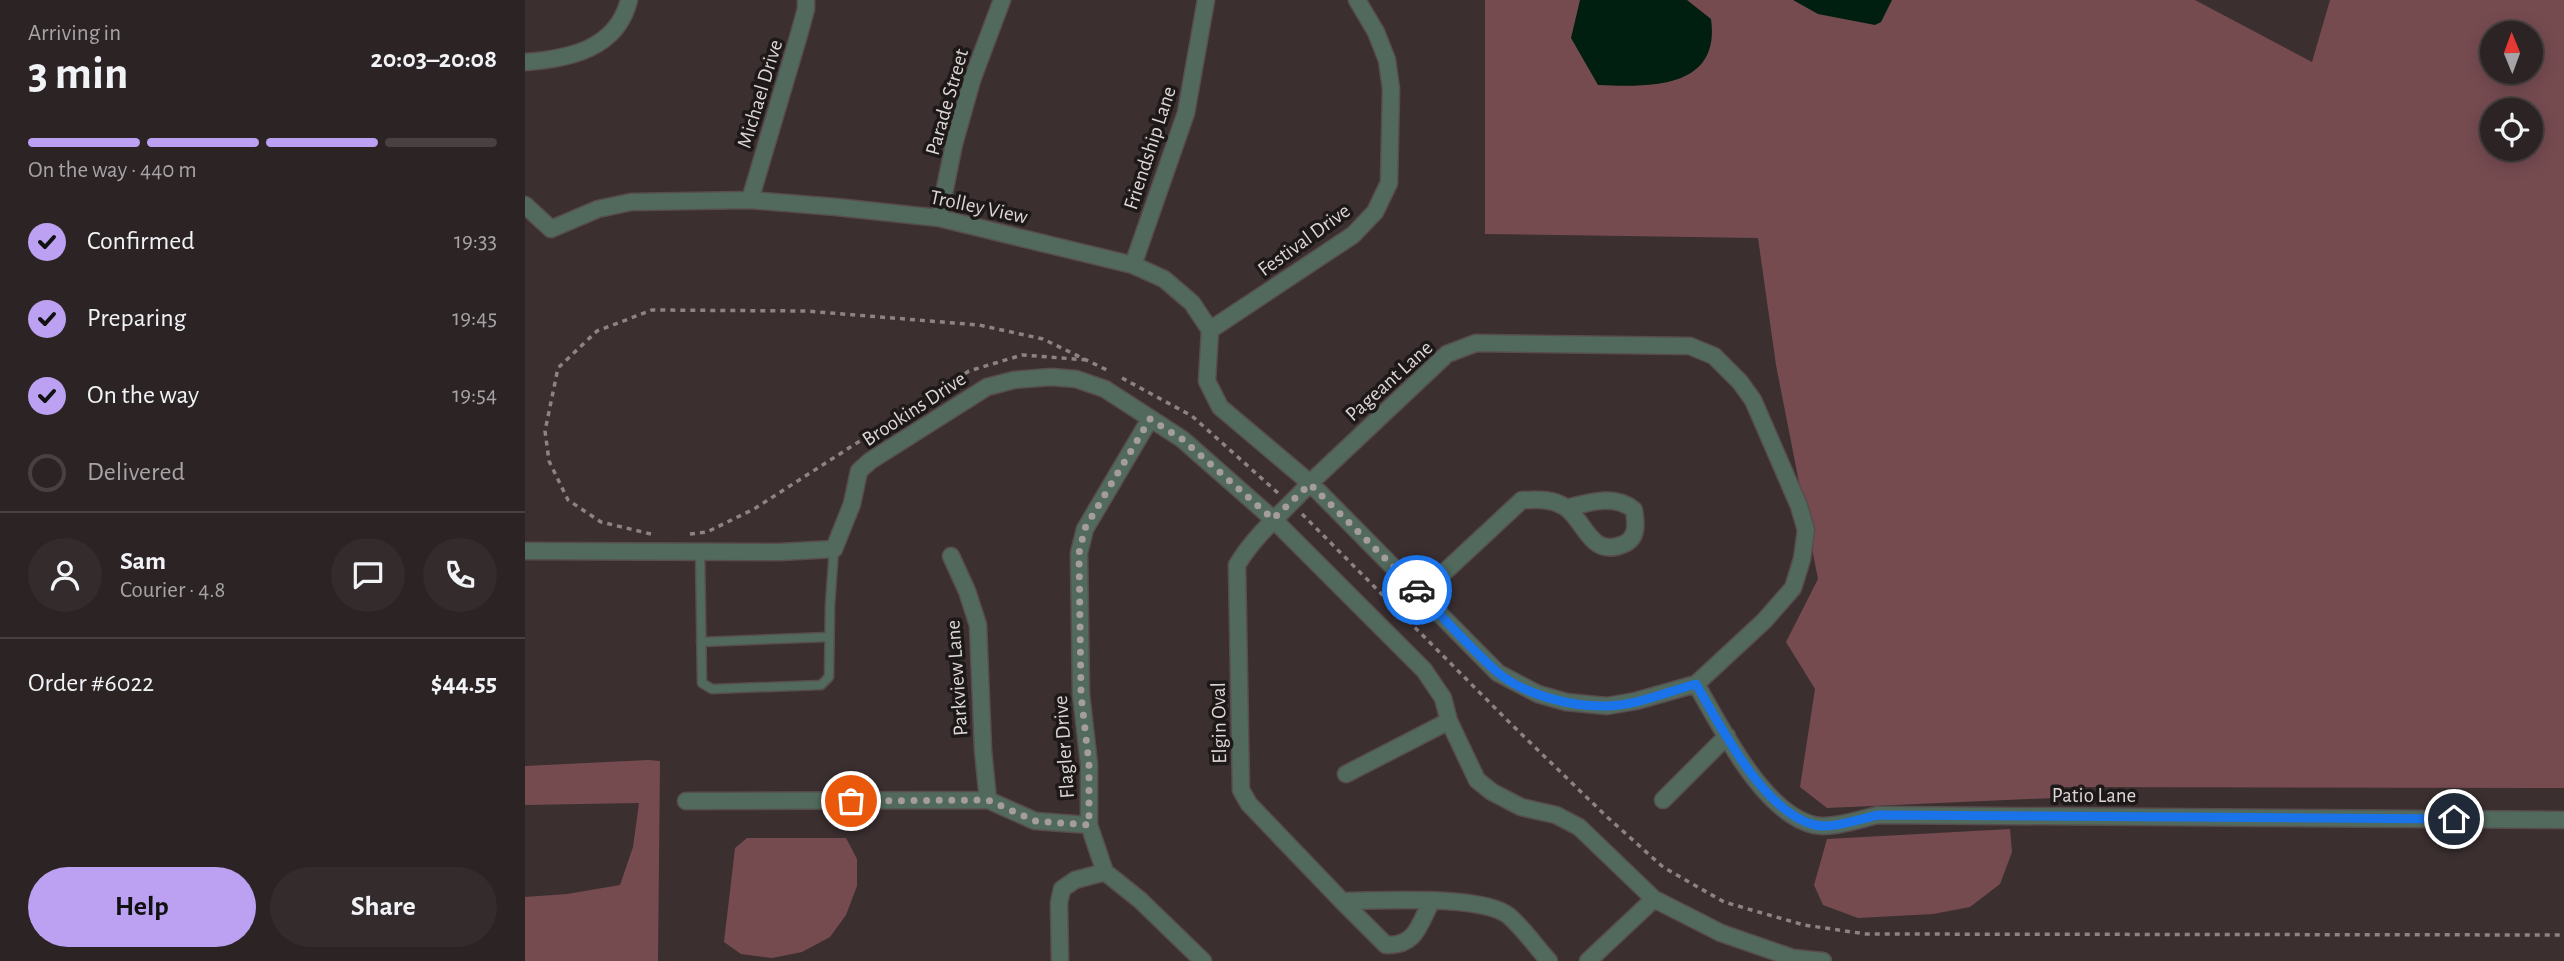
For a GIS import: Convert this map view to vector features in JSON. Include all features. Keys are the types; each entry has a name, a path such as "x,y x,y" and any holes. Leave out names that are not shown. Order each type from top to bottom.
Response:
{"street":[{"path":"525,62 577,54 609,37 625,14 629,0"},
{"name":"Michael Drive","path":"750,200 799,38 806,0"},
{"name":"Parade Street","path":"939,218 954,144 972,80 1002,0"},
{"name":"Friendship Lane","path":"1133,265 1186,113 1206,0"},
{"name":"Festival Drive","path":"1210,330 1353,235 1375,212 1389,183 1391,89 1387,60 1376,32 1357,0"},
{"name":"Trolley View","path":"525,205 551,229 598,209 631,202 750,200 939,218 1133,265 1164,279 1192,303 1210,330"},
{"path":"1210,330 1207,381 1220,407 1310,484 1498,673 1538,695 1566,702 1607,706 1636,701 1696,684"},
{"name":"Pageant Lane","path":"1273,519 1447,354 1476,344 1690,346 1714,356 1740,382 1753,400 1799,506 1806,530 1802,559 1793,588 1764,621 1696,684"},
{"name":"Brookins Drive","path":"834,549 852,504 859,471 870,460 987,387 1035,378 1076,379 1105,389 1182,439 1273,519 1424,670 1443,698 1477,780 1492,792 1521,807 1556,815 1579,827 1654,899 1721,933 1793,958 1823,961"},
{"name":"Flagler Drive","path":"1105,872 1089,825 1089,764 1081,694 1079,553 1085,528 1150,419"},
{"path":"1421,594 1522,500 1548,500 1567,508"},
{"name":"Elgin Oval","path":"1273,519 1247,548 1237,565 1241,790 1249,804 1385,945 1399,946 1413,938 1431,902"},
{"path":"525,551 834,549"},
{"name":"Parkview Lane","path":"951,556 967,591 978,625 983,750 988,800"},
{"name":"Patio Lane","path":"1696,684 1727,736 1769,797 1789,815 1817,826 1878,815 2564,820"},
{"path":"1346,774 1450,720"},
{"path":"1663,800 1727,736"},
{"path":"686,801 988,800 1035,821 1089,825"},
{"path":"1060,961 1059,903 1062,889 1075,880 1105,872 1140,900 1203,961"},
{"path":"1588,961 1654,899"},
{"path":"1342,901 1492,906 1509,916 1549,961"}],"lane":[{"path":"700,551 702,682 712,689 821,685 829,677 834,549"},
{"path":"701,642 829,637"}],"path":[{"path":"661,536 601,522 568,500 549,461 545,431 558,368 597,331 652,310 806,311 979,325 1043,339 1192,416 1280,494"},
{"path":"684,534 707,532 754,509 969,371 1022,355 1088,360"},
{"path":"1308,519 1606,816 1663,867 1724,902 1804,925 1866,933 2564,935"}],"shaded area":[{"path":"1485,0 2195,0 2312,62 2330,0 2564,0 2564,788 2065,787 2053,798 1827,808 1800,787 1815,689 1786,642 1818,579 1776,365 1758,238 1485,234"},
{"path":"1580,0 1687,0 1711,19 1711,42 1705,60 1693,72 1658,84 1598,85 1571,38"},
{"path":"1793,0 1892,0 1881,22 1875,25 1818,14"},
{"path":"660,761 658,961 525,961 525,897 567,894 620,885 633,847 639,803 525,805 525,766"},
{"path":"2010,829 2012,852 2000,884 1970,907 1933,914 1858,918 1823,905 1814,885 1827,839"},
{"path":"747,838 846,838 857,859 857,886 846,915 830,937 802,952 772,958 741,954 724,942 735,848"}],"way so far":[{"path":"851,801 988,800 1035,821 1089,825 1089,764 1081,694 1079,553 1085,528 1150,419 1182,439 1273,519 1310,484 1417,590"}],"route":[{"path":"1417,590 1498,673 1538,695 1566,702 1607,706 1636,701 1696,684 1727,736 1769,797 1789,815 1817,826 1878,815 2454,819"}]}
